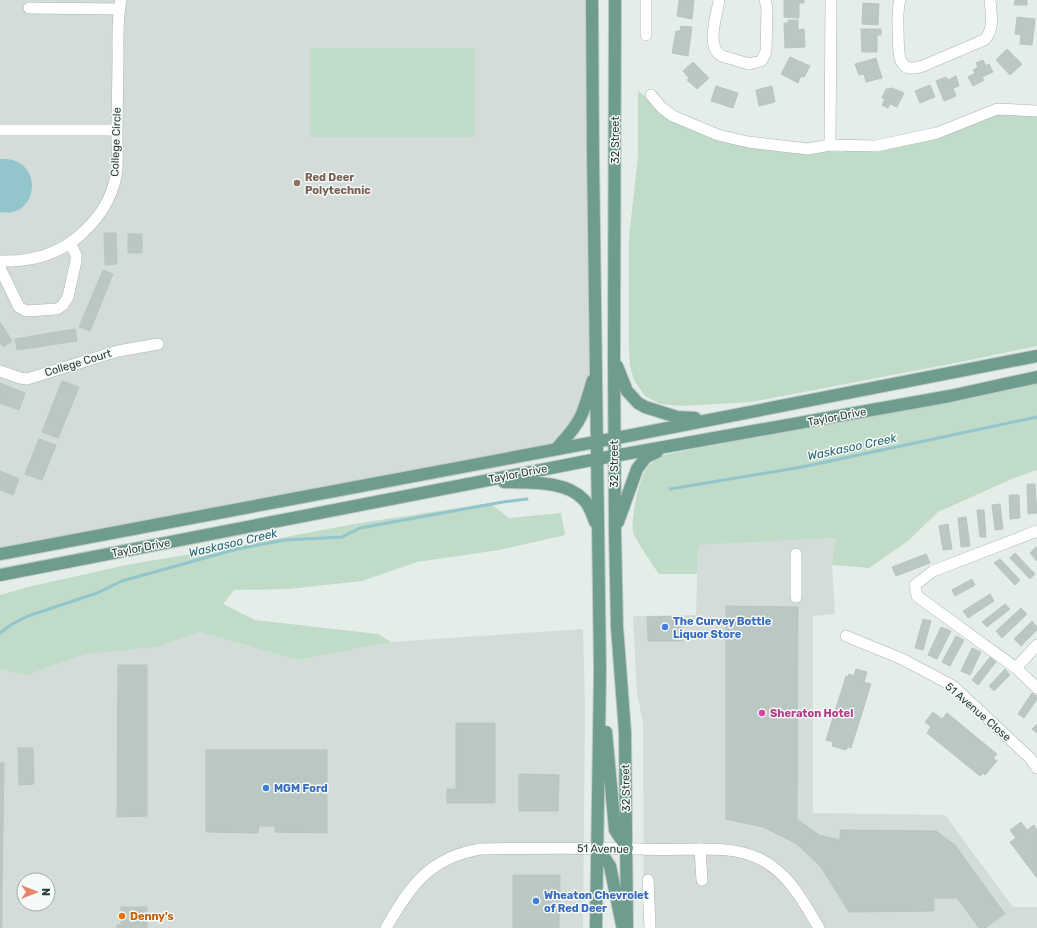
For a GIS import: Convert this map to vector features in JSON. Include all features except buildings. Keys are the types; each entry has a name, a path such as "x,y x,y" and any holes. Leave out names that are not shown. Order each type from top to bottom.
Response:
{"main road":[{"name":"32 Street","path":"592,0 600,671 596,928"},
{"name":"32 Street","path":"615,0 614,456 617,627 625,732 627,928"},
{"path":"614,356 618,371 627,391 642,405 676,417 712,419"},
{"name":"Taylor Drive","path":"0,554 597,442 1037,356"},
{"path":"556,449 570,433 582,415 596,367"},
{"name":"Taylor Drive","path":"0,576 597,459 762,431 942,397 1037,377"},
{"path":"615,531 637,469 641,462 646,457 674,445"},
{"path":"479,482 545,483 574,491 585,500 591,510 598,532"},
{"path":"600,671 615,830 627,849"},
{"path":"598,848 610,866 622,928"}],"street":[{"path":"646,0 646,35"},
{"path":"719,0 713,38 714,49 722,56 749,64 761,61 766,52 767,6 765,0"},
{"path":"830,145 831,0"},
{"path":"900,0 898,9 899,58 904,66 913,69 980,42 988,37 991,29 990,0"},
{"path":"29,8 120,4"},
{"name":"College Circle","path":"0,261 40,258 70,244 98,216 112,192 116,173 120,4"},
{"path":"651,95 662,108 673,116 718,136 748,142 808,149 830,145 876,146 930,135 997,109 1037,111"},
{"path":"0,130 117,130"},
{"path":"0,268 19,307 26,311 58,309 63,305 68,296 76,261 76,255 70,244"},
{"name":"College Court","path":"0,371 27,379 118,351 158,344"},
{"path":"1037,531 933,571 916,585 918,596 1016,668 1037,688"},
{"path":"796,554 796,597"},
{"name":"51 Avenue Close","path":"846,636 902,659 952,686 1030,758 1037,768"},
{"path":"1016,668 1037,645"},
{"name":"51 Avenue","path":"386,928 413,886 426,873 448,858 466,851 481,849 598,848 717,849 738,851 768,863 777,870 792,885 819,928"},
{"path":"700,849 702,880"},
{"path":"648,880 650,928"}],"shaded area":[{"name":"Red Deer Polytechnic","path":"0,0 593,0 597,367 584,408 556,449 0,554"},
{"path":"837,538 832,565 835,614 813,616 813,813 945,815 1013,907 1037,907 1037,928 644,928 643,723 637,693 633,616 696,615 698,545"},
{"path":"583,629 585,706 583,928 0,928 0,661 157,647 200,632 298,660 391,642"}],"green space":[{"path":"310,48 475,48 474,137 310,137"},
{"path":"638,91 655,104 690,125 804,150 841,152 890,146 994,111 1037,113 1037,346 751,402 681,406 660,404 645,396 634,380 630,366 629,347 629,237 638,156"},
{"path":"1037,381 1037,470 1014,478 938,512 908,541 869,568 832,565 836,538 698,545 697,574 659,574 634,536 634,510 642,477 647,468 663,455"},
{"path":"490,503 509,518 561,513 565,535 499,550 417,562 362,581 288,589 234,590 223,604 255,620 378,634 391,642 298,660 200,632 157,647 85,654 26,675 0,669 0,595 32,586 131,564 227,548 354,524"}],"water":[{"path":"0,159 15,161 25,167 30,176 32,187 29,198 23,206 13,212 0,212"}],"waterway":[{"name":"Waskasoo Creek","path":"670,489 802,467 1037,417"},
{"name":"Waskasoo Creek","path":"0,633 12,624 28,616 97,593 122,581 237,549 285,540 342,537 360,528 527,499"}],"place":[{"name":"Red Deer Polytechnic","path":"297,183"},
{"name":"The Curvey Bottle Liquor Store","path":"665,627"},
{"name":"Sheraton Hotel","path":"762,713"},
{"name":"MGM Ford","path":"266,788"},
{"name":"Wheaton Chevrolet of Red Deer","path":"536,901"},
{"name":"Denny's","path":"122,916"}]}
